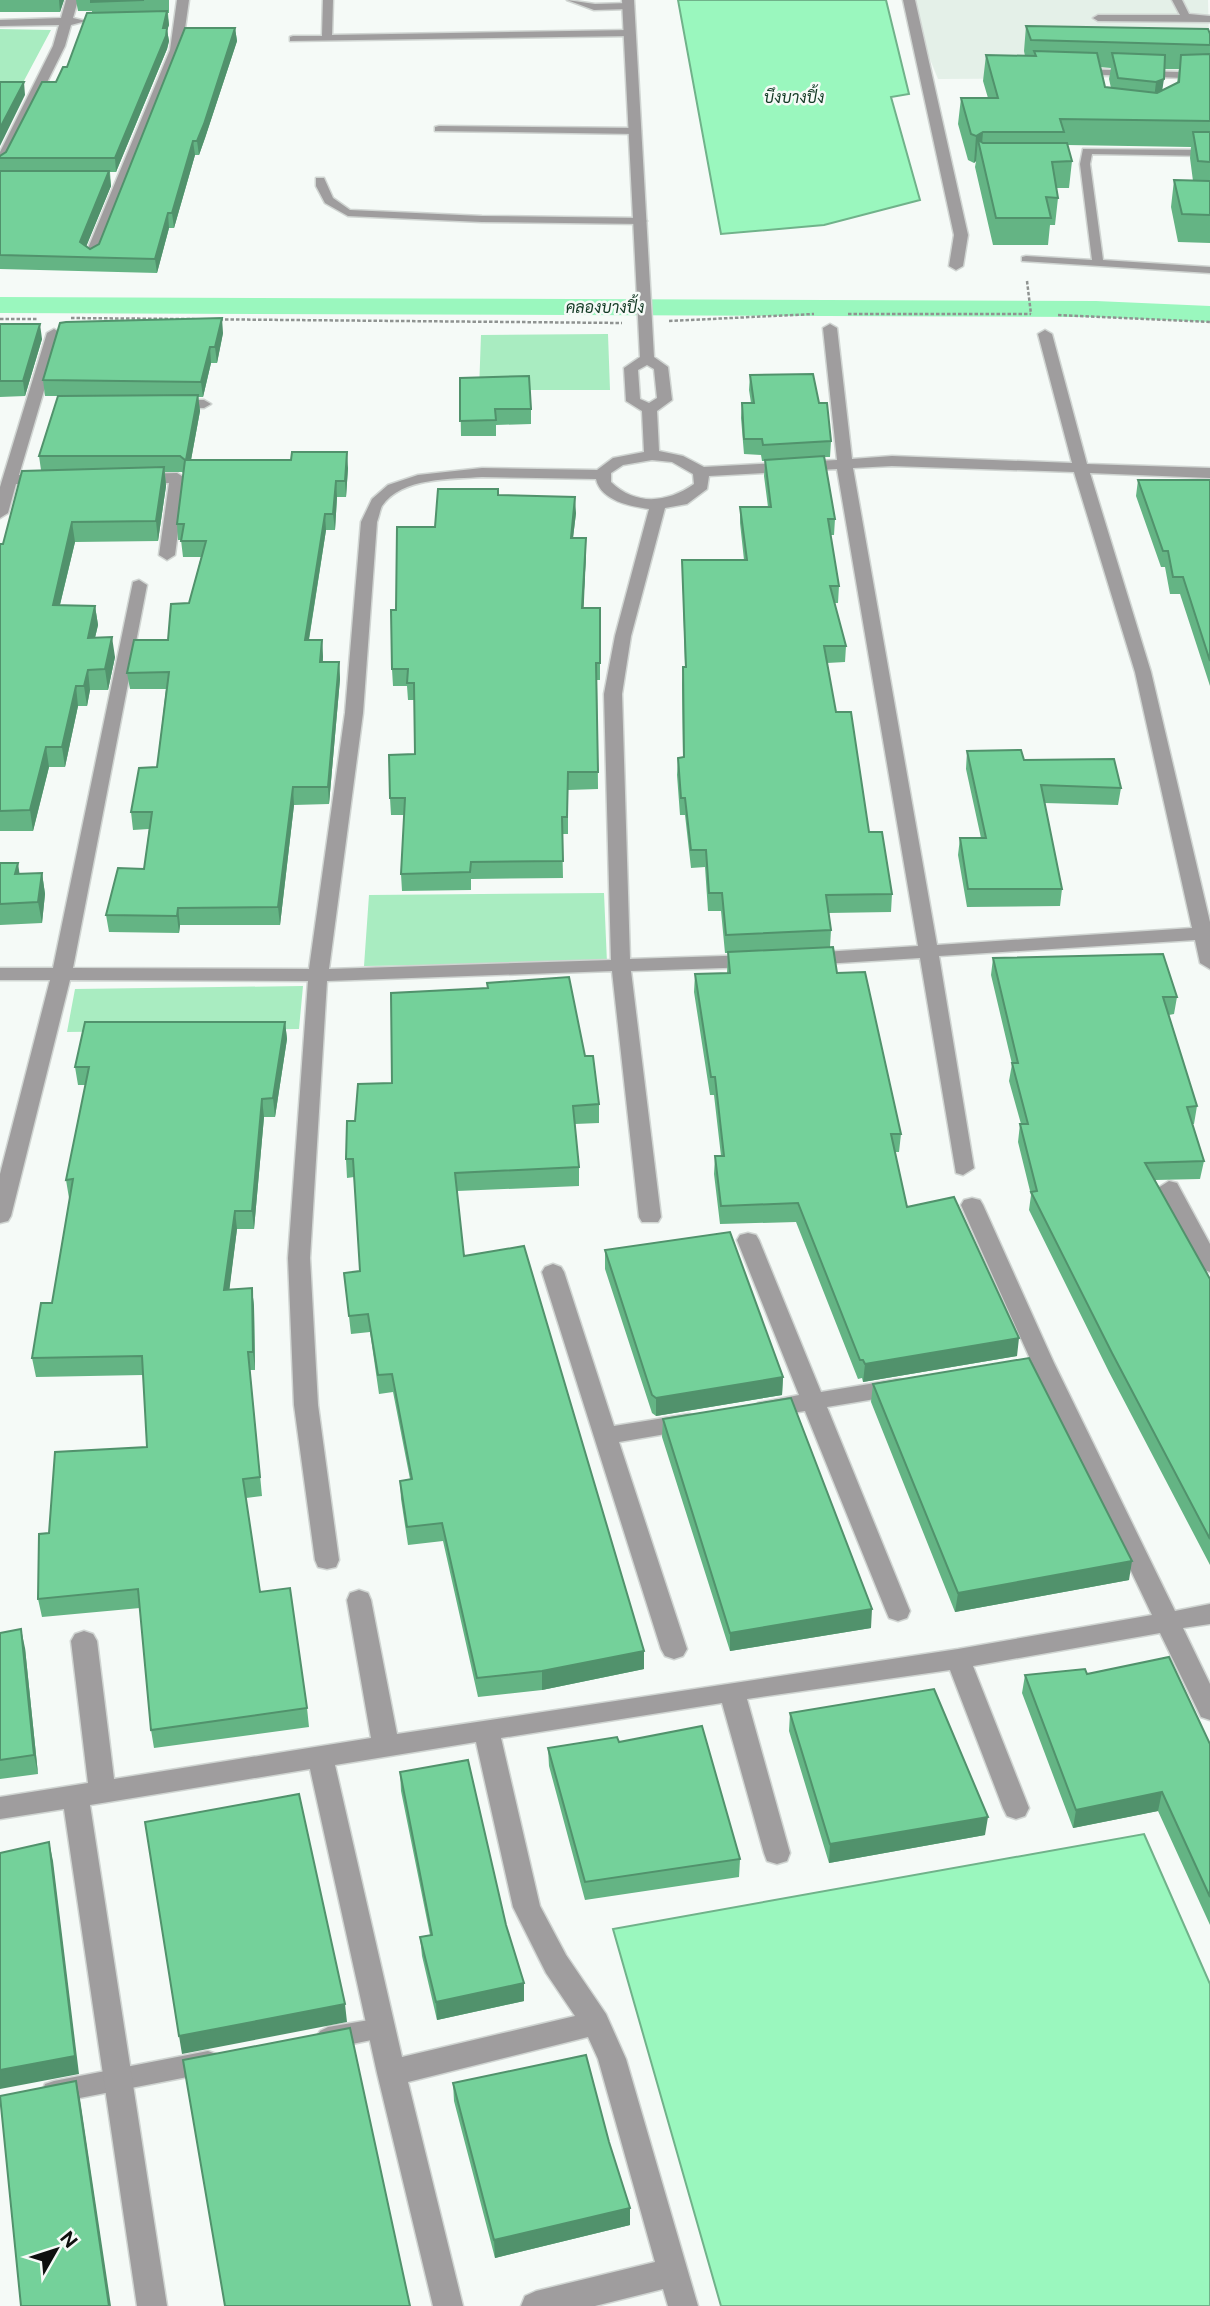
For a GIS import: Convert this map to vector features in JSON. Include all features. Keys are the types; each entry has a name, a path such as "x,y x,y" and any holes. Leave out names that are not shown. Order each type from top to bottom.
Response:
{"street":[{"path":"0,165 68,22 72,0"},
{"path":"90,258 116,179 176,50 183,0"},
{"path":"909,0 961,234 956,266"},
{"path":"628,3 642,221 640,282 647,359"},
{"path":"166,19 180,18"},
{"path":"0,23 96,21"},
{"path":"830,328 844,463 929,953 963,1168"},
{"path":"0,513 39,405 54,333"},
{"path":"1045,334 1080,466 1143,672 1206,933 1210,963"},
{"path":"647,359 631,368 633,401 649,409"},
{"path":"647,359 661,367 665,400 649,409"},
{"path":"151,404 204,404"},
{"path":"649,409 652,455"},
{"path":"701,472 702,486 696,493 658,504 615,496 601,482 602,475 619,460 652,455 682,459 701,472 844,463 1080,466 1210,473"},
{"path":"327,1560 306,1405 299,1258 318,975 354,713 369,522 377,501 395,488 422,477 455,473 602,475"},
{"path":"121,479 177,478 167,555"},
{"path":"10,480 66,479"},
{"path":"650,1217 621,967 613,694 623,636 658,504"},
{"path":"0,1216 62,973 139,585"},
{"path":"0,974 318,975 621,967 929,953 1206,933"},
{"path":"1169,1188 1210,1264"},
{"path":"972,1205 1043,1363 1210,1710"},
{"path":"748,1240 898,1611"},
{"path":"553,1272 674,1649"},
{"path":"1016,1367 1043,1363"},
{"path":"748,1412 921,1383"},
{"path":"605,1436 709,1418"},
{"path":"359,1600 386,1747"},
{"path":"0,1808 320,1756 487,1733 732,1691 958,1659 1210,1614"},
{"path":"84,1641 88,1794 118,2079 152,2306"},
{"path":"958,1659 1016,1808"},
{"path":"732,1691 777,1853"},
{"path":"487,1733 527,1907 556,1964 596,2023 612,2059 683,2306"},
{"path":"320,1756 391,2073 448,2306"},
{"path":"391,2073 596,2023"},
{"path":"536,2306 674,2272"}],"lane":[{"path":"327,39 328,0"},
{"path":"572,0 594,6 628,3"},
{"path":"1177,0 1188,18"},
{"path":"1098,18 1210,19"},
{"path":"293,39 631,38"},
{"path":"438,46 631,38"},
{"path":"1069,71 1101,78 1170,80 1210,76"},
{"path":"439,129 636,131"},
{"path":"1098,264 1084,154 1093,149 1210,153"},
{"path":"1072,164 1085,164"},
{"path":"320,180 323,193 333,207 348,213 482,219 642,221"},
{"path":"1026,259 1210,270"},
{"path":"302,2043 382,2028"},
{"path":"28,2097 237,2056"}],"path":[{"path":"844,314 1030,313 1028,298"},
{"path":"658,321 817,314"},
{"path":"1058,315 1210,322"},
{"path":"66,318 630,322"},
{"path":"0,319 40,319"}],"shaded area":[{"path":"906,0 1208,0 1210,77 938,79"},
{"path":"0,29 51,30 18,92 0,92"},
{"path":"608,334 610,390 479,390 481,335"},
{"path":"604,893 607,963 364,966 369,895"},
{"path":"303,986 299,1029 67,1032 75,989"}],"water":[{"name":"บึงบางปิ้ง","path":"678,0 886,0 909,94 891,97 920,200 824,225 721,234"},
{"path":"1144,1834 1210,1984 1210,2306 721,2306 613,1929"}],"building":[{"path":"91,0 144,0 91,2"},
{"path":"167,11 163,28 167,28 166,36 115,158 0,158 6,152 42,82 56,82 63,67 67,67 87,13"},
{"path":"1026,26 1208,29 1210,45 1031,40"},
{"path":"185,28 235,28 204,124 197,141 193,141 172,213 168,213 155,259 0,255 0,171 109,171 80,242 90,249 99,244"},
{"path":"1034,51 1097,53 1105,87 1157,93 1179,82 1181,55 1210,54 1210,121 1060,119 1064,132 983,132 976,136 971,134 961,98 998,98 986,55 1036,56"},
{"path":"1112,53 1165,55 1164,79 1156,82 1118,78"},
{"path":"0,82 24,82 0,128"},
{"path":"1193,132 1210,132 1210,162 1198,161"},
{"path":"978,140 983,143 1067,143 1072,161 1052,162 1058,198 1046,197 1051,218 996,218"},
{"path":"1174,180 1210,181 1210,215 1182,214"},
{"path":"222,318 215,347 210,347 201,382 43,380 60,323"},
{"path":"0,324 40,324 23,381 0,381"},
{"path":"813,374 819,403 827,403 831,441 763,445 762,439 744,439 742,403 754,403 750,375"},
{"path":"529,376 531,409 495,409 496,420 460,421 460,378"},
{"path":"198,395 186,460 291,460 292,452 347,452 345,481 336,481 333,514 325,514 305,640 322,640 320,662 339,662 328,787 293,787 278,907 178,908 177,916 106,915 118,868 144,869 152,812 131,812 139,768 157,767 169,672 127,673 134,640 168,640 171,604 189,603 206,541 181,541 184,524 177,524 185,460 180,456 39,456 58,396"},
{"path":"824,456 835,519 828,519 839,586 830,586 846,646 824,646 836,712 851,712 869,832 882,832 892,894 826,895 831,930 726,935 722,893 709,893 706,850 691,850 685,798 681,798 678,758 684,757 683,667 686,667 682,560 747,560 740,507 771,507 765,460"},
{"path":"164,467 156,521 72,522 53,605 95,606 88,638 112,637 105,669 88,670 84,686 76,686 62,747 46,747 30,810 0,811 0,544 3,544 22,471"},
{"path":"1138,480 1210,480 1210,661 1183,577 1173,577 1168,551 1163,551"},
{"path":"438,489 498,489 498,495 575,497 571,538 586,538 582,608 600,608 600,663 596,663 598,772 568,772 567,817 562,817 563,861 471,862 470,872 401,874 405,798 390,798 389,755 415,754 414,683 407,683 408,669 392,669 391,610 396,610 397,527 435,527"},
{"path":"1021,750 1024,760 1114,759 1121,788 1041,785 1062,889 968,889 960,838 986,838 967,751"},
{"path":"0,863 18,863 15,874 42,873 38,902 0,904"},
{"path":"833,947 837,973 865,972 901,1134 891,1134 907,1207 954,1197 1019,1338 865,1364 860,1360 798,1203 721,1206 715,1156 724,1156 715,1077 711,1077 695,974 730,973 728,952"},
{"path":"1163,954 1177,997 1163,997 1197,1106 1187,1107 1204,1161 1145,1163 1210,1279 1210,1539 1031,1192 1037,1191 1020,1124 1028,1124 1012,1063 1018,1063 993,958"},
{"path":"569,977 585,1056 593,1056 599,1104 573,1106 579,1167 455,1173 464,1256 524,1246 644,1651 542,1671 477,1678 442,1523 407,1527 400,1481 412,1479 392,1374 378,1375 368,1314 349,1316 344,1273 360,1271 353,1159 346,1159 347,1121 355,1121 358,1084 392,1083 391,993 488,988 487,983"},
{"path":"85,1022 285,1022 273,1098 262,1099 252,1211 235,1211 224,1290 252,1288 253,1352 248,1352 260,1477 243,1479 260,1592 290,1588 307,1708 151,1730 138,1589 38,1599 39,1534 49,1533 55,1452 147,1447 142,1356 32,1358 41,1303 52,1303 73,1179 66,1180 89,1067 75,1067"},
{"path":"730,1232 783,1377 656,1398 652,1395 605,1250"},
{"path":"1029,1358 1132,1561 958,1593 873,1384"},
{"path":"791,1398 872,1609 730,1633 663,1419"},
{"path":"21,1629 34,1755 0,1760 0,1633"},
{"path":"1169,1657 1210,1744 1210,1897 1162,1792 1076,1810 1025,1675 1085,1669 1087,1674"},
{"path":"934,1689 988,1817 830,1844 790,1713"},
{"path":"702,1726 740,1859 585,1882 548,1748 617,1737 619,1742"},
{"path":"468,1760 506,1925 524,1983 436,2002 420,1937 432,1935 400,1772"},
{"path":"299,1794 345,2004 179,2036 145,1822"},
{"path":"49,1842 75,2056 0,2070 0,1853"},
{"path":"350,2028 410,2306 225,2306 183,2060"},
{"path":"586,2055 630,2208 494,2240 453,2083"},
{"path":"76,2081 109,2306 21,2306 0,2096"}],"waterway":[{"name":"คลองบางปิ้ง","path":"0,305 1096,309 1210,314"}]}
